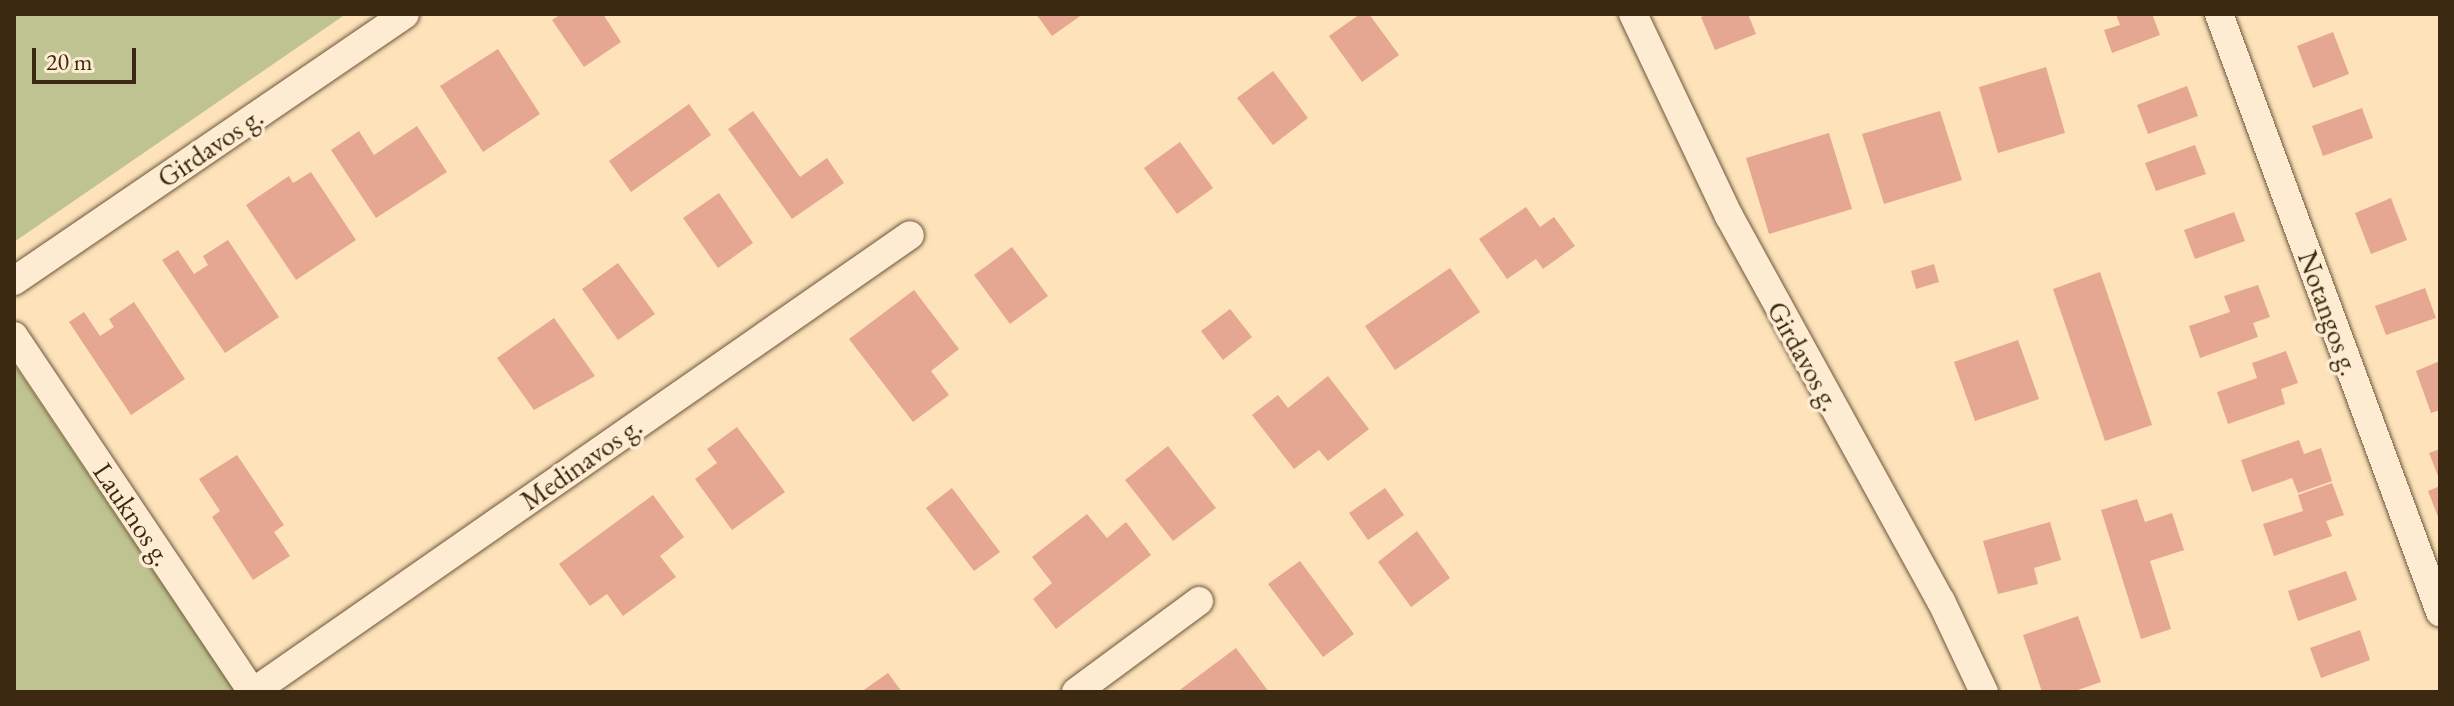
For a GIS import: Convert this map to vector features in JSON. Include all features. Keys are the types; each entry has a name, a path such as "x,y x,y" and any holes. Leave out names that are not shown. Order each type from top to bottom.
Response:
{"street":[{"name":"Girdavos g.","path":"14,281 405,14"},
{"name":"Girdavos g.","path":"1633,14 1729,216 1941,601 1984,692"},
{"name":"Notangos g.","path":"2219,14 2440,612"},
{"name":"Medinavos g.","path":"253,692 910,235"},
{"name":"Lauknos g.","path":"14,336 253,692"},
{"path":"1076,692 1199,601"}],"green space":[{"path":"14,14 346,14 14,242"},
{"path":"14,364 235,692 14,692"}],"building":[{"path":"561,14 603,14 621,42 584,67 552,20"},
{"path":"1036,14 1083,14 1052,36"},
{"path":"1360,14 1369,14 1399,55 1362,82 1329,36"},
{"path":"1709,14 1748,14 1756,34 1715,50 1701,17"},
{"path":"2116,14 2152,14 2160,35 2112,53 2104,30 2120,25"},
{"path":"2333,32 2349,74 2313,88 2297,46"},
{"path":"498,49 540,114 483,152 440,86"},
{"path":"2046,67 2065,133 1998,153 1979,87"},
{"path":"1273,71 1308,118 1273,145 1237,98"},
{"path":"2187,86 2198,116 2148,134 2137,105"},
{"path":"689,104 711,135 631,192 609,161"},
{"path":"2362,108 2373,138 2323,156 2312,126"},
{"path":"753,111 800,177 827,158 844,183 792,219 728,129"},
{"path":"1940,111 1962,180 1884,204 1862,134"},
{"path":"417,126 447,172 376,218 331,150 359,131 374,155"},
{"path":"1829,133 1852,209 1769,234 1746,158"},
{"path":"1180,142 1213,188 1177,214 1144,168"},
{"path":"2195,145 2206,174 2156,191 2145,163"},
{"path":"311,172 356,240 296,280 246,205 289,176 293,183"},
{"path":"719,193 753,243 718,268 683,218"},
{"path":"2391,198 2407,240 2371,254 2355,213"},
{"path":"1526,207 1540,227 1554,217 1575,246 1543,269 1536,259 1507,279 1479,239"},
{"path":"2234,212 2245,241 2195,259 2184,230"},
{"path":"228,240 279,317 225,353 162,260 178,250 194,274 208,265 203,256"},
{"path":"1012,247 1048,296 1010,324 974,275"},
{"path":"618,263 655,314 618,340 582,289"},
{"path":"1934,264 1939,282 1916,289 1911,271"},
{"path":"1450,268 1480,312 1395,370 1365,326"},
{"path":"2100,272 2152,425 2105,441 2053,289"},
{"path":"2258,285 2270,317 2253,323 2258,337 2200,358 2189,326 2230,312 2224,296"},
{"path":"2425,288 2436,318 2386,335 2375,306"},
{"path":"914,290 959,349 931,371 949,395 913,422 849,339"},
{"path":"134,302 185,379 131,415 69,322 84,312 100,336 114,327 109,319"},
{"path":"1230,309 1252,337 1223,360 1201,331"},
{"path":"554,318 595,376 534,410 497,358"},
{"path":"2018,340 2039,399 1975,421 1954,362"},
{"path":"2286,351 2298,383 2281,389 2285,404 2228,424 2217,392 2257,378 2252,363"},
{"path":"2440,361 2440,410 2431,413 2416,371"},
{"path":"1328,376 1369,429 1328,461 1319,450 1294,469 1252,415 1278,395 1288,408"},
{"path":"737,427 785,492 732,530 695,479 717,463 707,449"},
{"path":"2299,440 2304,454 2321,448 2332,481 2298,493 2292,478 2252,492 2241,460"},
{"path":"1168,446 1216,508 1173,541 1125,480"},
{"path":"2440,449 2440,481 2429,453"},
{"path":"237,455 284,525 274,532 290,556 253,580 212,517 220,511 199,479"},
{"path":"2332,483 2344,515 2326,521 2332,536 2274,556 2263,524 2303,511 2298,495"},
{"path":"2440,486 2440,522 2428,491"},
{"path":"952,488 1000,552 974,571 926,508"},
{"path":"1385,488 1404,515 1368,540 1349,513"},
{"path":"653,495 684,537 660,556 676,577 623,616 607,594 590,606 559,564"},
{"path":"2137,499 2145,522 2172,513 2184,550 2150,561 2171,629 2141,639 2101,510"},
{"path":"1087,514 1107,538 1126,522 1151,555 1056,629 1033,599 1052,583 1032,557"},
{"path":"2050,522 2061,560 2034,568 2038,584 1998,594 1983,541"},
{"path":"1417,531 1450,578 1411,607 1378,562"},
{"path":"1300,561 1354,634 1323,657 1268,584"},
{"path":"2346,571 2357,600 2298,621 2288,591"},
{"path":"2078,616 2101,682 2072,692 2042,692 2023,635"},
{"path":"2360,630 2370,660 2321,678 2310,648"},
{"path":"1236,648 1269,692 1177,692"},
{"path":"888,673 902,692 861,692"}]}
